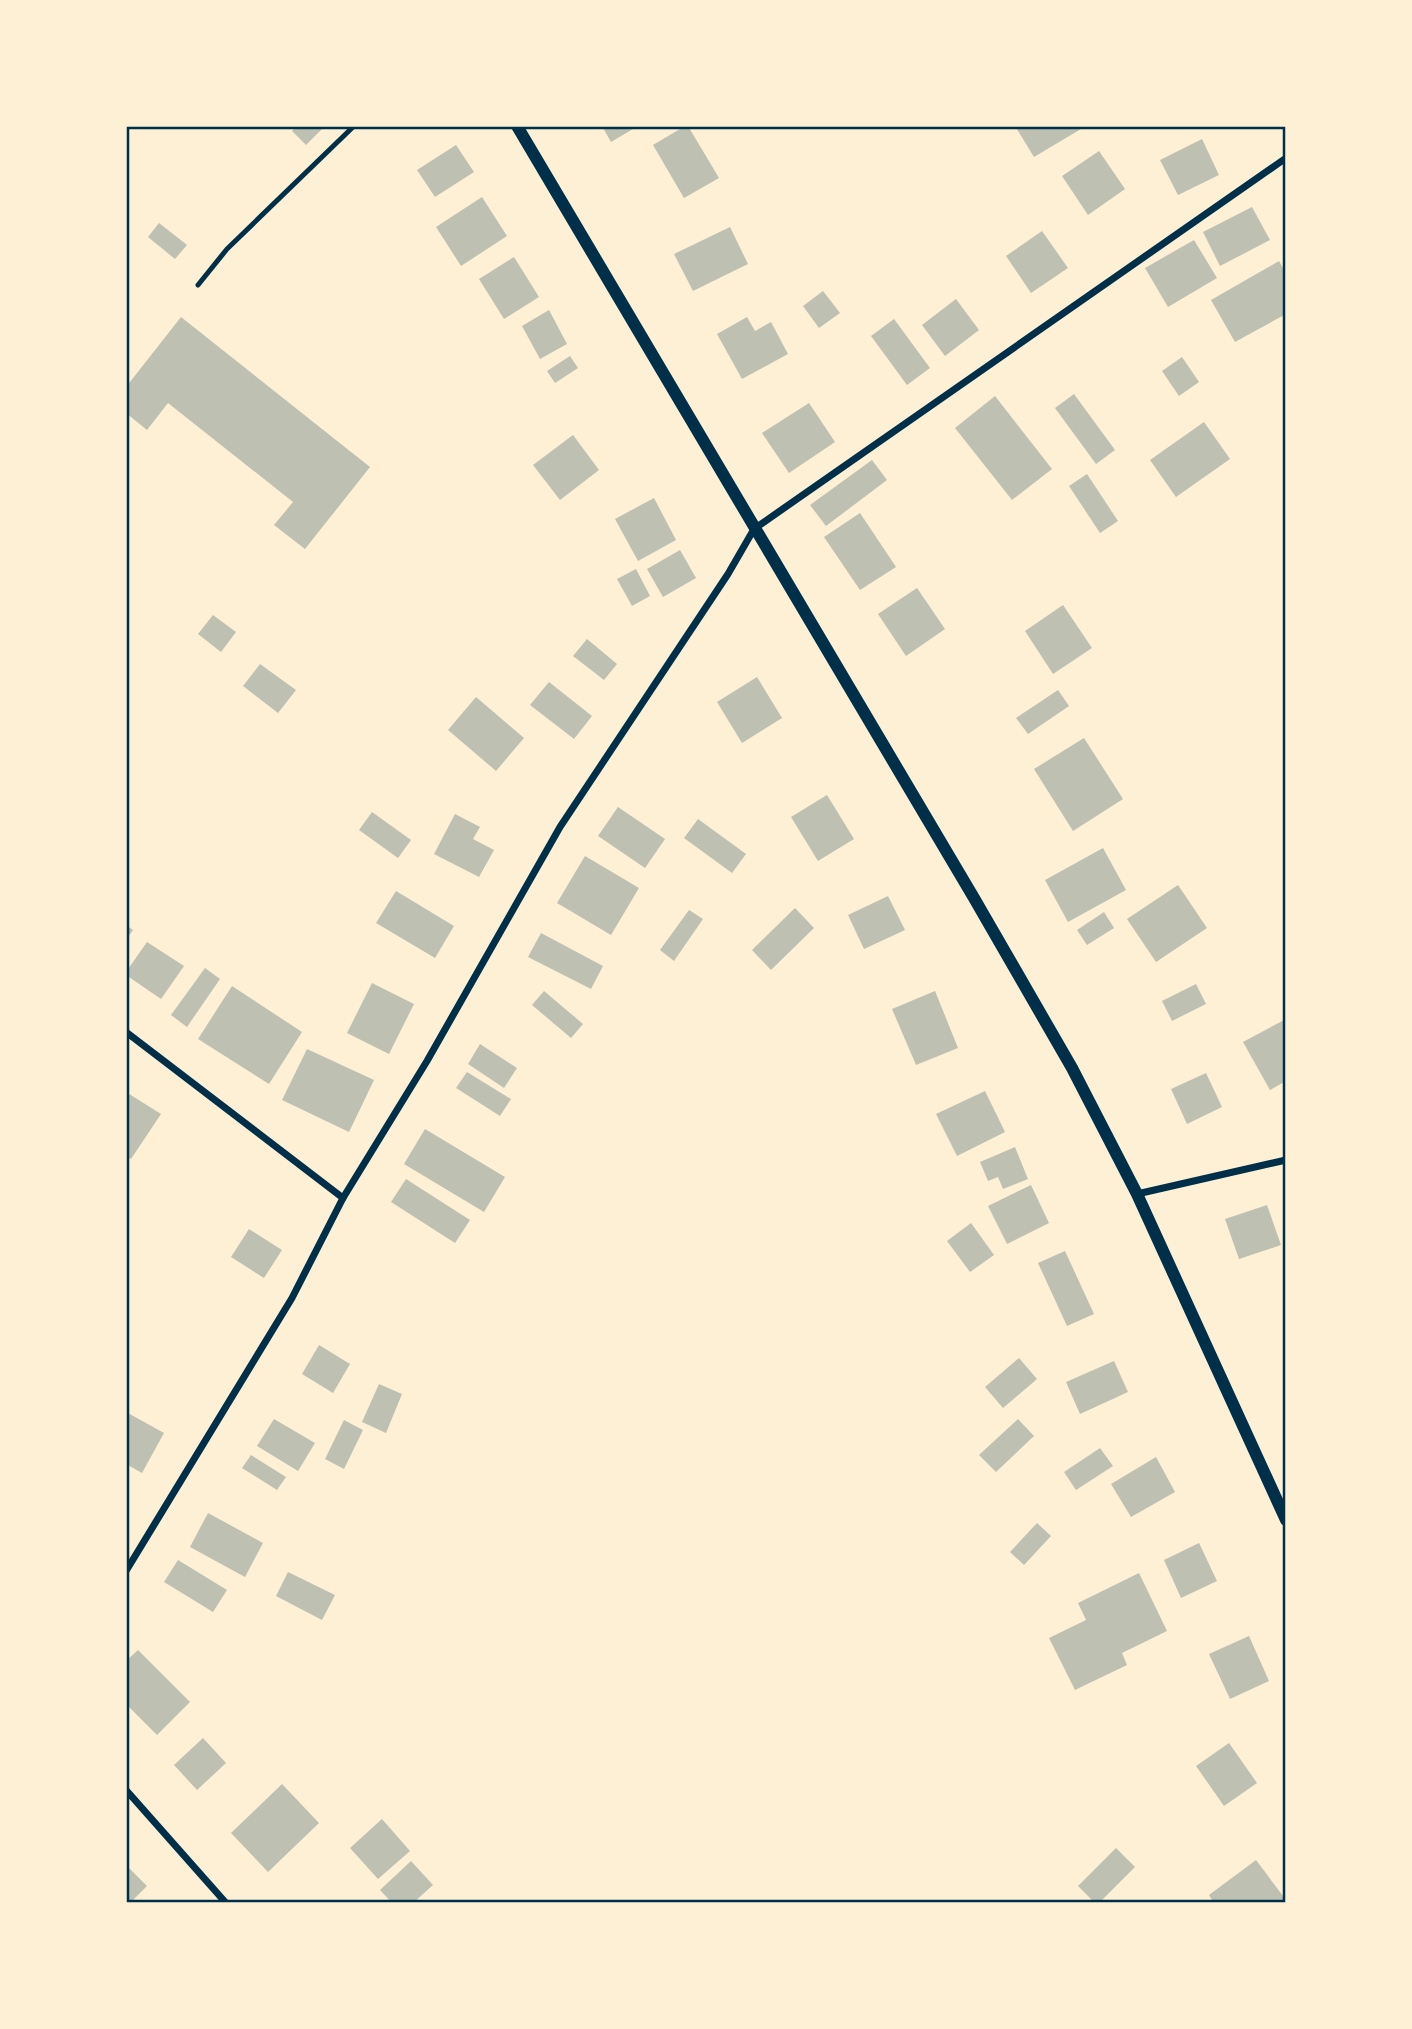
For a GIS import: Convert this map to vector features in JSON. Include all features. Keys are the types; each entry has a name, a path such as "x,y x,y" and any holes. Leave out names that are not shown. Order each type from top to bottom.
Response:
{"street":[{"path":"517,126 1072,1068 1138,1194 1286,1520"},
{"path":"126,1571 292,1298 343,1198 427,1061 559,827 720,585 754,529 1286,158"},
{"path":"126,1031 343,1198"},
{"path":"1138,1194 1286,1160"},
{"path":"126,1790 226,1903"}],"lane":[{"path":"198,285 227,249 354,126"}],"building":[{"path":"297,126 325,126 306,145 292,131"},
{"path":"602,126 638,126 611,142"},
{"path":"688,126 719,178 684,198 653,145"},
{"path":"1015,126 1086,126 1034,157"},
{"path":"1202,139 1219,175 1178,195 1160,160"},
{"path":"456,145 474,172 435,197 417,170"},
{"path":"1099,151 1125,189 1088,215 1062,176"},
{"path":"482,197 507,236 461,266 436,227"},
{"path":"1252,207 1270,240 1220,266 1203,232"},
{"path":"159,223 187,245 175,259 148,237"},
{"path":"730,227 748,264 693,291 674,254"},
{"path":"1042,231 1068,268 1031,293 1006,256"},
{"path":"1194,240 1217,278 1168,307 1145,268"},
{"path":"514,257 539,297 504,319 479,279"},
{"path":"1279,261 1286,274 1286,314 1235,342 1211,300"},
{"path":"823,291 840,313 819,328 803,306"},
{"path":"956,299 979,330 945,356 922,325"},
{"path":"549,310 567,344 540,359 522,326"},
{"path":"181,317 370,467 305,549 274,525 293,502 168,403 147,430 126,413 126,387"},
{"path":"747,317 755,331 771,322 788,354 742,379 717,334"},
{"path":"894,319 930,368 907,385 871,336"},
{"path":"570,356 578,368 555,383 547,371"},
{"path":"1182,357 1199,382 1179,396 1162,371"},
{"path":"1074,394 1115,450 1096,464 1055,408"},
{"path":"995,396 1052,469 1012,500 955,428"},
{"path":"809,403 835,442 789,473 762,433"},
{"path":"1204,422 1230,459 1176,497 1150,460"},
{"path":"573,435 599,470 560,500 533,465"},
{"path":"872,460 887,480 826,526 810,505"},
{"path":"1087,474 1118,521 1100,533 1069,486"},
{"path":"654,498 676,540 638,561 615,519"},
{"path":"860,513 896,567 860,590 824,537"},
{"path":"680,550 696,578 663,597 647,569"},
{"path":"636,569 650,596 632,606 617,579"},
{"path":"917,588 945,629 906,656 878,614"},
{"path":"1063,605 1092,648 1053,674 1025,631"},
{"path":"213,615 236,632 221,652 198,634"},
{"path":"587,639 617,664 604,680 573,656"},
{"path":"260,664 296,690 278,713 243,686"},
{"path":"757,677 782,718 742,743 717,702"},
{"path":"549,682 592,716 574,739 530,705"},
{"path":"1058,690 1069,706 1028,734 1016,718"},
{"path":"476,697 524,738 496,771 448,730"},
{"path":"1084,738 1123,799 1073,831 1034,769"},
{"path":"827,795 854,839 818,861 791,817"},
{"path":"618,807 665,839 645,868 598,836"},
{"path":"372,812 411,840 398,858 359,830"},
{"path":"455,814 480,827 473,839 494,850 479,877 434,854"},
{"path":"698,819 746,854 732,873 684,838"},
{"path":"1103,848 1126,890 1068,922 1045,880"},
{"path":"585,856 639,888 611,935 557,903"},
{"path":"1178,885 1207,928 1156,962 1127,919"},
{"path":"396,891 454,926 435,958 376,923"},
{"path":"888,896 905,930 864,949 848,915"},
{"path":"795,908 814,928 771,970 752,950"},
{"path":"689,910 703,919 674,961 660,950"},
{"path":"1104,912 1114,928 1087,945 1077,930"},
{"path":"126,925 133,930 126,940"},
{"path":"541,933 603,966 591,989 528,957"},
{"path":"147,942 184,966 161,999 126,975"},
{"path":"205,968 220,979 187,1027 171,1015"},
{"path":"372,983 414,1004 389,1054 347,1033"},
{"path":"1196,984 1206,1004 1172,1021 1162,1001"},
{"path":"232,986 302,1032 269,1084 198,1039"},
{"path":"544,991 583,1024 571,1038 532,1005"},
{"path":"935,991 958,1048 916,1065 892,1009"},
{"path":"1286,1019 1286,1081 1270,1090 1243,1042"},
{"path":"480,1044 517,1068 504,1088 468,1064"},
{"path":"307,1049 374,1080 349,1132 282,1100"},
{"path":"467,1072 511,1099 500,1116 456,1088"},
{"path":"1206,1073 1222,1107 1187,1124 1171,1089"},
{"path":"985,1091 1005,1132 957,1156 936,1114"},
{"path":"126,1092 161,1114 131,1159 126,1156"},
{"path":"425,1129 505,1177 484,1212 404,1164"},
{"path":"1015,1147 1028,1179 1003,1189 998,1177 988,1181 980,1162"},
{"path":"406,1179 470,1220 455,1243 391,1202"},
{"path":"1031,1185 1049,1223 1007,1244 988,1206"},
{"path":"1267,1205 1281,1245 1239,1259 1225,1219"},
{"path":"971,1223 994,1255 970,1272 947,1241"},
{"path":"249,1229 282,1250 264,1278 231,1257"},
{"path":"1065,1251 1094,1314 1067,1326 1038,1263"},
{"path":"319,1345 350,1364 333,1393 302,1374"},
{"path":"1019,1358 1037,1379 1003,1408 985,1387"},
{"path":"1114,1361 1128,1392 1080,1414 1066,1382"},
{"path":"379,1384 402,1394 386,1433 362,1422"},
{"path":"126,1412 164,1433 142,1473 126,1464"},
{"path":"274,1419 315,1443 298,1471 257,1446"},
{"path":"1018,1419 1034,1436 996,1472 979,1455"},
{"path":"344,1420 363,1430 344,1469 325,1459"},
{"path":"1100,1448 1113,1466 1076,1490 1064,1472"},
{"path":"251,1455 286,1477 277,1490 242,1468"},
{"path":"1156,1457 1175,1492 1131,1517 1111,1484"},
{"path":"208,1513 263,1543 245,1577 190,1547"},
{"path":"1037,1523 1051,1536 1024,1565 1010,1552"},
{"path":"1199,1543 1217,1581 1181,1598 1164,1560"},
{"path":"178,1560 227,1590 213,1612 164,1582"},
{"path":"288,1572 335,1595 322,1620 276,1596"},
{"path":"1139,1573 1167,1631 1122,1653 1127,1665 1075,1690 1049,1638 1086,1620 1078,1603"},
{"path":"1249,1636 1269,1681 1230,1699 1209,1654"},
{"path":"138,1650 190,1702 157,1735 126,1704 126,1661"},
{"path":"203,1738 226,1763 197,1790 174,1765"},
{"path":"1229,1743 1257,1783 1224,1806 1196,1766"},
{"path":"282,1784 319,1823 268,1872 231,1833"},
{"path":"382,1819 410,1851 378,1879 350,1848"},
{"path":"1116,1848 1135,1867 1099,1903 1095,1903 1078,1886"},
{"path":"1256,1860 1286,1903 1214,1903 1209,1895"},
{"path":"411,1861 433,1885 413,1903 392,1903 380,1890"},
{"path":"126,1865 147,1886 130,1903 126,1903"}]}
